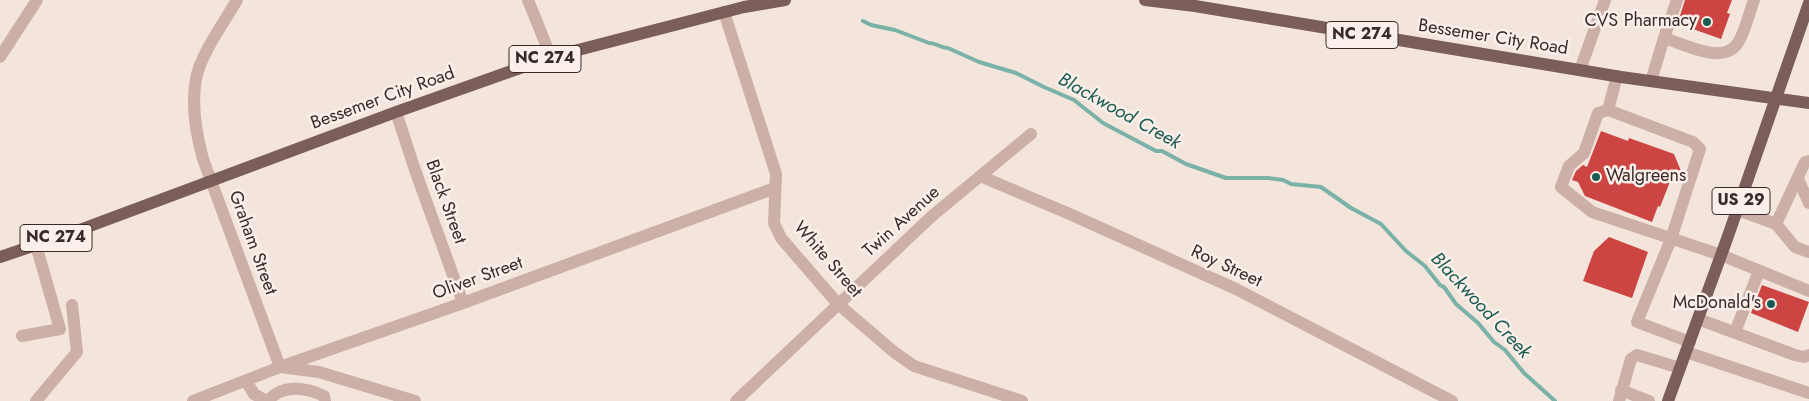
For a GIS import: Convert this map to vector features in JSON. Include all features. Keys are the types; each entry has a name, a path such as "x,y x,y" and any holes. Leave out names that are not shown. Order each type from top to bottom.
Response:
{"main road":[{"name":"Bessemer City Road","path":"0,257 551,57 724,12 785,0"},
{"name":"Bessemer City Road","path":"1145,0 1172,2 1617,76 1809,103"},
{"name":"US 29","path":"1668,401 1738,210 1809,3"}],"street":[{"path":"0,57 37,0"},
{"name":"Graham Street","path":"237,0 201,64 196,78 194,128 202,159 280,367"},
{"path":"528,0 551,57"},
{"path":"1580,70 1605,0"},
{"path":"1651,81 1677,0"},
{"path":"1664,38 1711,54 1719,54 1730,50 1739,42 1754,0"},
{"name":"White Street","path":"724,12 776,174 774,223 781,238 838,304 894,352 914,366 1022,401"},
{"path":"1608,110 1617,76"},
{"path":"1809,291 1721,255 1671,239 1592,212 1561,187 1568,166 1584,153 1598,113 1608,110 1693,142 1700,149 1671,239 1637,322 1688,347 1809,394"},
{"name":"Black Street","path":"396,112 415,170 464,303"},
{"name":"Twin Avenue","path":"736,401 932,216 1031,134"},
{"path":"1776,224 1806,162 1809,161"},
{"name":"Roy Street","path":"980,176 1236,289 1452,401"},
{"path":"1798,179 1809,204"},
{"name":"Oliver Street","path":"193,401 280,367 464,303 775,188"},
{"path":"1738,210 1776,224 1795,247 1809,252"},
{"path":"22,336 60,329 36,245"},
{"path":"1735,332 1759,271"},
{"path":"36,401 77,352 72,305"},
{"path":"1698,319 1796,355 1804,357 1809,355"},
{"path":"1649,401 1620,396 1631,359 1637,355 1680,368"},
{"path":"280,367 319,372 415,401"},
{"path":"246,381 254,394 267,401 281,391 302,388 324,396 325,401"}],"building":[{"name":"CVS Pharmacy","path":"1685,0 1732,0 1727,13 1730,14 1721,39 1693,29 1695,25 1679,19"},
{"name":"Walgreens","path":"1601,131 1628,141 1629,138 1674,154 1681,171 1675,169 1652,222 1585,196 1578,182 1572,180 1576,171 1583,165 1587,167"},
{"path":"1609,237 1648,252 1632,298 1583,281 1594,251"},
{"path":"1762,285 1809,302 1798,332 1751,313"}],"waterway":[{"name":"Blackwood Creek","path":"863,21 948,48 979,62 1016,73 1074,100 1103,123 1156,151 1162,151 1186,164 1226,178 1268,178 1283,180 1291,184 1321,187 1351,208 1381,224 1406,251 1425,266 1456,304 1478,323 1494,342 1505,350 1524,373 1555,401"}],"place":[{"name":"CVS Pharmacy","path":"1707,22"},
{"name":"Walgreens","path":"1596,177"},
{"name":"McDonald's","path":"1771,304"}]}
